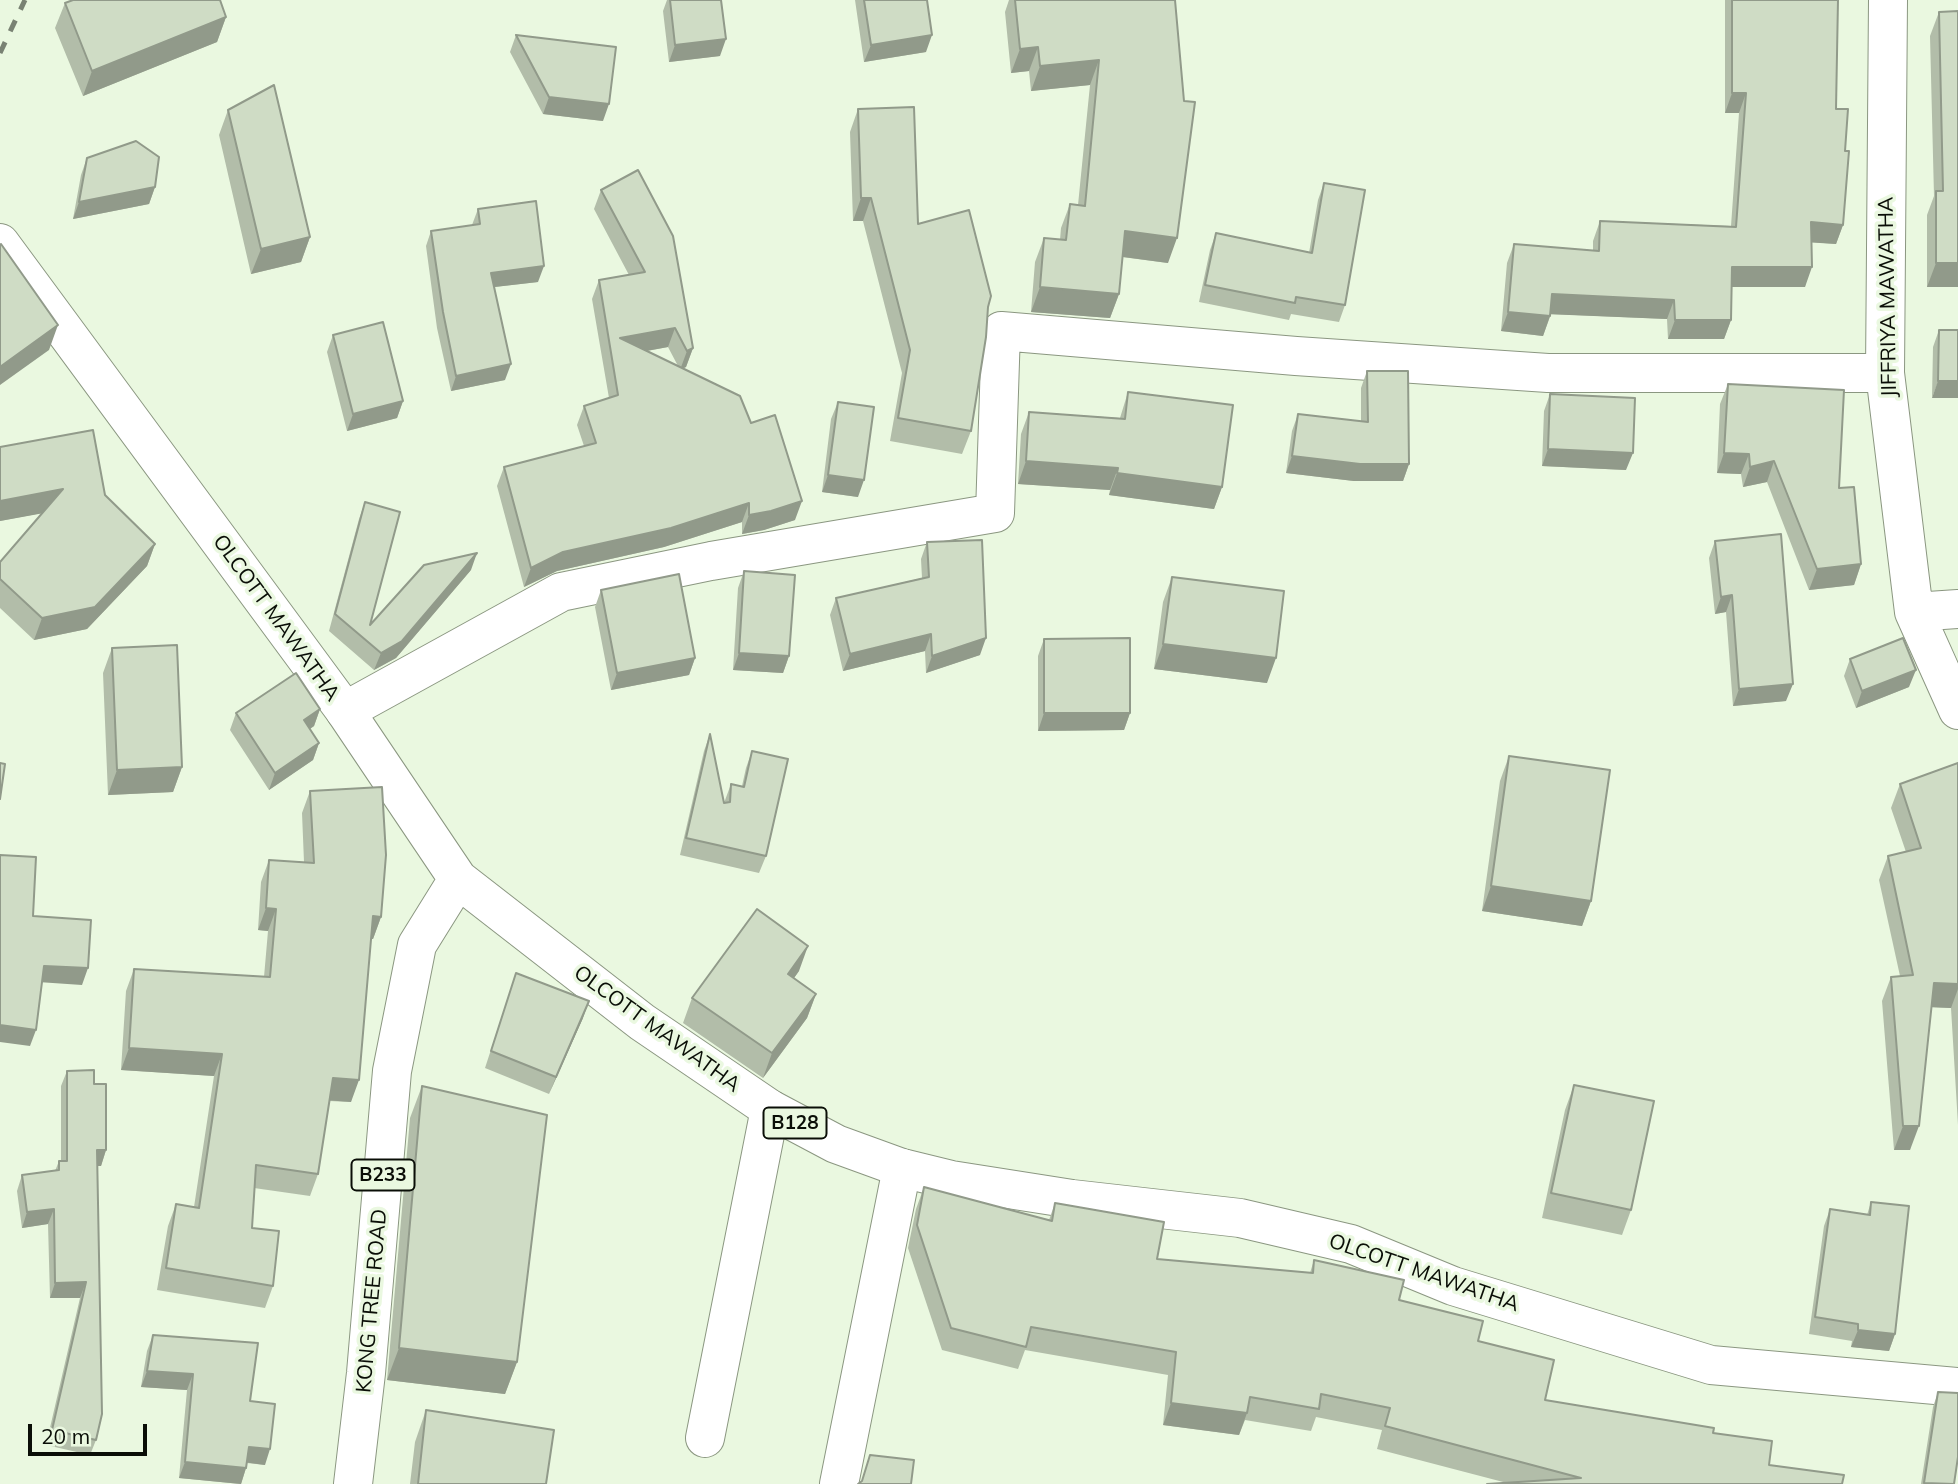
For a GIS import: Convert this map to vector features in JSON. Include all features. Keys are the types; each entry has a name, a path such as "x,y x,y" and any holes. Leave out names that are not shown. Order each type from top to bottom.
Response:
{"street":[{"name":"JIFFRIYA MAWATHA","path":"1888,0 1885,373 1914,612 1958,710"},
{"name":"OLCOTT MAWATHA","path":"0,243 345,711 458,879 642,1022 770,1109 836,1144 902,1168 951,1180 1072,1199 1240,1218 1351,1244 1453,1286 1711,1365 1958,1387"},
{"path":"345,711 561,592 711,561 995,513 1001,331 1296,356 1548,373 1885,373"},
{"path":"1914,612 1958,609"},
{"name":"KONG TREE ROAD","path":"353,1484 366,1373 392,1071 417,945 458,879"},
{"path":"705,1438 770,1109"},
{"path":"838,1484 902,1168"}],"building":[{"path":"73,0 220,0 226,17 92,71 65,3"},
{"path":"670,0 721,0 726,39 675,45"},
{"path":"864,0 927,0 932,35 871,45"},
{"path":"1015,0 1175,0 1184,101 1195,102 1177,238 1125,231 1119,294 1040,287 1044,238 1066,240 1070,204 1085,206 1099,60 1040,66 1038,47 1020,49"},
{"path":"1732,0 1838,0 1836,109 1848,109 1845,151 1849,151 1843,225 1811,222 1812,267 1732,267 1731,320 1675,320 1674,300 1552,294 1550,316 1508,312 1514,244 1599,251 1600,221 1736,227 1746,93 1732,93"},
{"path":"1958,11 1958,263 1936,263 1936,191 1943,191 1939,12"},
{"path":"516,35 616,47 609,104 549,97"},
{"path":"274,85 310,237 261,249 228,110"},
{"path":"914,107 918,224 969,210 991,296 971,431 898,418 910,350 871,198 861,198 858,109"},
{"path":"136,141 159,157 155,187 79,202 87,158"},
{"path":"638,170 673,236 693,348 687,351 675,328 620,338 740,396 751,423 775,415 802,501 749,515 749,503 671,528 563,552 531,568 504,467 596,443 584,406 618,395 599,280 645,272 601,190"},
{"path":"1324,183 1365,190 1345,305 1296,297 1295,303 1205,285 1216,233 1312,253"},
{"path":"536,201 544,266 491,273 511,364 456,376 431,231 480,224 478,209"},
{"path":"0,245 58,325 0,367"},
{"path":"383,322 403,401 353,414 333,335"},
{"path":"1939,330 1958,330 1958,381 1938,381"},
{"path":"1367,371 1408,371 1409,464 1360,464 1292,456 1298,414 1368,422"},
{"path":"1728,384 1844,390 1839,488 1854,487 1861,564 1817,569 1774,461 1750,467 1749,454 1724,453"},
{"path":"1128,392 1233,405 1222,487 1117,473 1118,468 1026,461 1029,412 1125,419"},
{"path":"1550,394 1635,398 1633,453 1548,449"},
{"path":"838,402 874,407 864,480 828,475"},
{"path":"93,430 105,495 155,544 95,607 42,618 0,579 0,562 63,489 0,501 0,447"},
{"path":"365,502 400,512 370,625 424,565 477,553 402,641 381,653 335,614"},
{"path":"1781,534 1793,684 1739,689 1732,595 1721,597 1715,541"},
{"path":"982,540 986,638 932,656 931,634 850,654 836,598 929,577 927,542"},
{"path":"744,571 795,575 789,656 739,653"},
{"path":"679,574 695,658 617,673 601,590"},
{"path":"1172,577 1284,591 1276,658 1163,644"},
{"path":"1130,638 1130,713 1044,713 1044,639"},
{"path":"1903,638 1916,670 1862,691 1850,659"},
{"path":"177,645 182,767 117,770 112,648"},
{"path":"296,673 320,709 304,720 319,743 275,773 236,713"},
{"path":"710,734 724,803 730,802 731,784 744,787 752,751 788,759 766,856 686,838"},
{"path":"1509,756 1610,770 1591,901 1491,886"},
{"path":"0,763 5,764 0,799"},
{"path":"1958,763 1958,984 1934,983 1919,1126 1903,1126 1891,977 1913,975 1888,856 1921,848 1900,784"},
{"path":"382,787 386,855 381,917 373,916 359,1080 333,1078 318,1174 256,1165 252,1228 279,1231 273,1286 166,1268 176,1204 199,1208 222,1054 129,1048 134,969 270,977 276,909 266,908 269,860 314,863 310,791"},
{"path":"0,855 36,857 33,916 91,920 88,968 44,966 36,1030 0,1025"},
{"path":"757,909 808,946 788,974 816,994 772,1053 692,998"},
{"path":"516,973 589,1001 556,1077 491,1051"},
{"path":"94,1070 94,1084 106,1084 106,1150 97,1150 102,1414 96,1440 52,1430 86,1282 55,1283 54,1209 27,1212 22,1175 59,1170 59,1161 67,1161 67,1071"},
{"path":"1574,1085 1654,1101 1631,1210 1551,1193"},
{"path":"422,1086 547,1115 517,1362 399,1348"},
{"path":"924,1187 1052,1221 1055,1203 1164,1222 1157,1259 1313,1273 1314,1260 1404,1280 1399,1300 1483,1321 1478,1341 1554,1360 1545,1400 1714,1428 1713,1433 1772,1441 1769,1465 1844,1475 1842,1484 1487,1484 1581,1478 1385,1426 1390,1408 1321,1394 1319,1409 1250,1397 1247,1413 1171,1403 1176,1352 1031,1327 1026,1347 951,1328 917,1225"},
{"path":"1871,1202 1909,1206 1895,1334 1858,1330 1858,1324 1815,1317 1830,1209 1870,1215"},
{"path":"153,1335 258,1343 250,1401 275,1404 270,1449 249,1447 246,1468 185,1462 193,1374 147,1371"},
{"path":"1938,1392 1958,1393 1958,1457 1954,1484 1924,1483"},
{"path":"426,1410 554,1430 546,1484 418,1484"},
{"path":"870,1455 914,1460 911,1484 858,1484 862,1481"}],"railway":[{"path":"0,53 25,0"}]}
